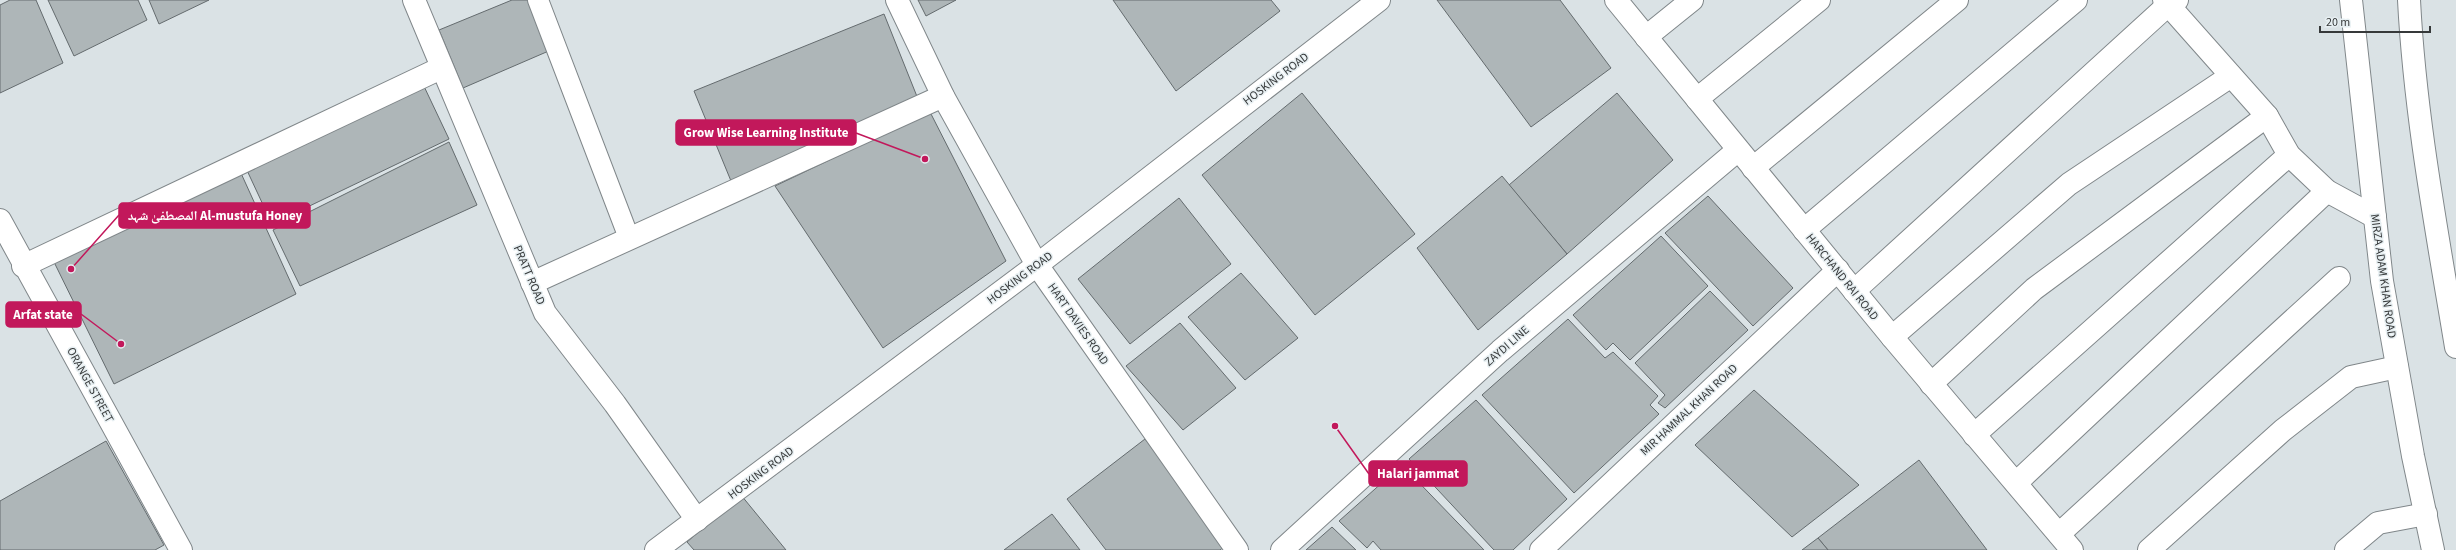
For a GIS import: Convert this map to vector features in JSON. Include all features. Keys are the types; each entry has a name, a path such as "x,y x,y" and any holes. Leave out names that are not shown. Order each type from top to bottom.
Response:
{"street":[{"name":"PRATT ROAD","path":"414,0 441,68 545,313 615,404 697,520"},
{"name":"HART DAVIES ROAD","path":"897,0 943,96 1037,265 1237,550"},
{"name":"HOSKING ROAD","path":"656,550 1037,265 1379,0"},
{"name":"HARCHAND RAI ROAD","path":"1616,0 1931,384 2066,542"},
{"path":"1646,37 1692,0"},
{"path":"1697,99 1820,0"},
{"path":"1753,168 1957,0"},
{"path":"1804,230 2076,0"},
{"name":"MIRZA ADAM KHAN ROAD","path":"2351,0 2382,281 2397,367 2433,550"},
{"path":"2409,0 2412,60 2433,210 2456,347"},
{"path":"1854,291 2170,2 2231,76 2267,116 2289,155 2327,191 2375,217"},
{"path":"23,266 441,68"},
{"path":"1892,337 2068,184 2231,76"},
{"path":"532,283 943,96"},
{"path":"1931,384 2034,288 2267,116"},
{"name":"ZAYDI LINE","path":"1282,550 1500,351 1738,150"},
{"path":"1974,435 2289,155"},
{"path":"2016,483 2327,191"},
{"name":"ORANGE STREET","path":"3,234 23,266 181,550"},
{"name":"MIR HAMMAL KHAN ROAD","path":"1541,550 1838,270"},
{"path":"2066,542 2338,278"},
{"path":"2149,550 2283,430 2351,377 2397,367"},
{"path":"2346,550 2378,523 2426,514"}],"lane":[{"path":"538,0 629,238"}],"building":[{"path":"10,0 36,0 63,63 0,93 0,5"},
{"path":"48,0 138,0 147,20 74,56"},
{"path":"149,0 209,0 159,24"},
{"path":"512,0 530,0 551,50 463,88 439,30"},
{"path":"918,0 956,0 926,16"},
{"path":"1113,0 1271,0 1280,11 1176,91"},
{"path":"1437,0 1560,0 1611,68 1531,127"},
{"path":"884,14 918,99 731,181 694,91"},
{"path":"421,80 449,139 272,224 244,164"},
{"path":"1302,93 1415,234 1315,315 1202,175"},
{"path":"1617,93 1673,160 1567,254 1509,185"},
{"path":"930,112 1006,261 883,348 775,186"},
{"path":"449,142 477,205 300,286 273,230"},
{"path":"240,171 296,294 114,384 53,260"},
{"path":"1502,176 1567,254 1478,330 1417,248"},
{"path":"1708,196 1793,288 1753,326 1665,233"},
{"path":"1179,198 1231,264 1130,344 1078,279"},
{"path":"1661,236 1708,286 1630,360 1613,343 1606,350 1573,315"},
{"path":"1241,273 1298,338 1245,380 1188,317"},
{"path":"1710,291 1748,330 1665,408 1658,403 1665,395 1635,363"},
{"path":"1568,319 1605,358 1613,352 1658,396 1650,405 1659,414 1574,493 1482,395"},
{"path":"1180,323 1236,388 1183,430 1126,366"},
{"path":"1754,390 1859,485 1792,537 1695,445"},
{"path":"1476,400 1567,499 1513,550 1494,550 1409,459"},
{"path":"1145,439 1226,545 1220,550 1106,550 1067,499"},
{"path":"106,441 164,545 155,550 0,550 0,501"},
{"path":"1919,460 1987,550 1828,550 1818,538"},
{"path":"1402,465 1484,550 1381,550 1373,541 1367,548 1339,521"},
{"path":"741,495 786,550 694,550 687,542"},
{"path":"1052,514 1080,550 1004,550"},
{"path":"1332,527 1356,550 1306,550"},
{"path":"1818,538 1828,550 1802,550"}],"place":[{"name":"Grow Wise Learning Institute","path":"925,159"},
{"name":"المصطفیٰ شہد Al-mustufa Honey","path":"71,269"},
{"name":"Arfat state","path":"121,344"},
{"name":"Halari jammat","path":"1335,426"}]}
